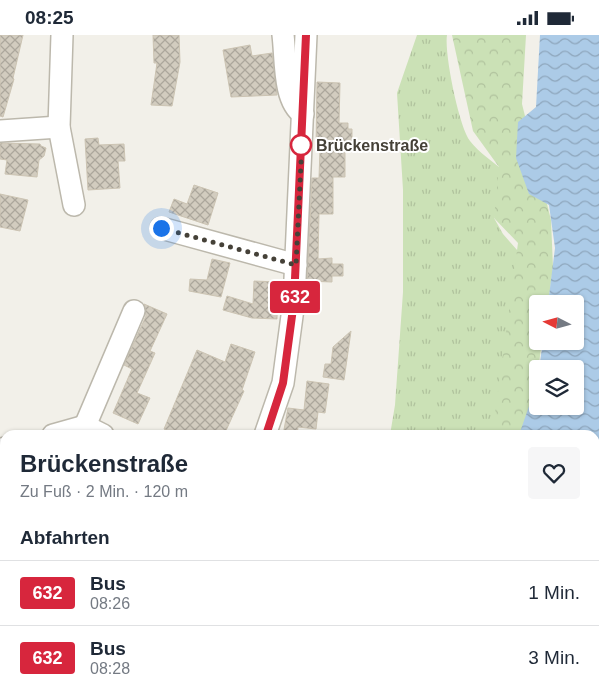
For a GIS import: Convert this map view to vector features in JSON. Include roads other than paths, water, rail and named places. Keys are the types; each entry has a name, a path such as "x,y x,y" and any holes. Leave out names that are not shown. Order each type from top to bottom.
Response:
{"street":[{"path":"62,35 58,127 74,205"},
{"path":"283,35 289,95 294,109 303,115"},
{"path":"268,430 279,399 287,364 296,265 306,35"},
{"path":"0,131 58,127"},
{"path":"161,228 296,265"},
{"path":"94,430 134,311"}],"water":[{"path":"540,35 599,35 599,430 521,430 529,406 529,415 584,415 584,360 540,360 542,350 584,350 584,295 549,295 555,248 549,205 529,194 516,158 518,122 536,107"}],"place":[{"name":"Brückenstraße","path":"301,145"}]}
